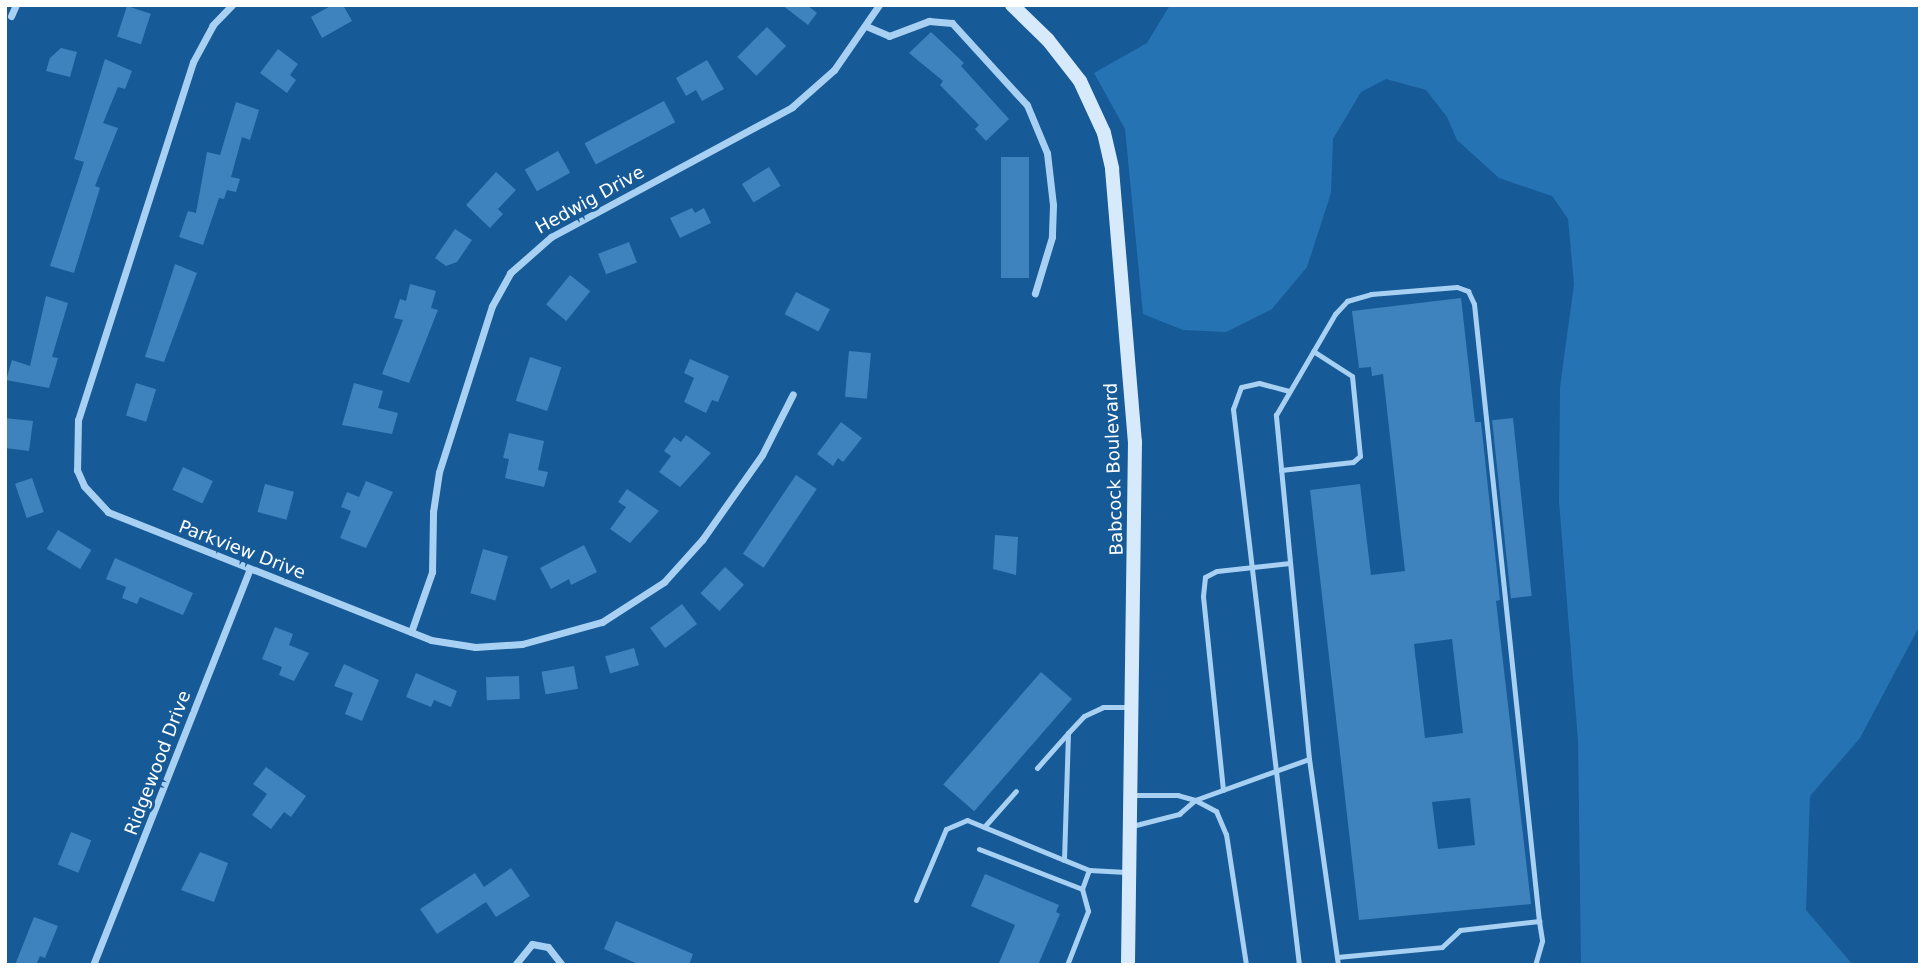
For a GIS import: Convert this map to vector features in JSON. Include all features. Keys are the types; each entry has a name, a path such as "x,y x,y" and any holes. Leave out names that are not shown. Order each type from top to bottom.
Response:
{"main road":[{"name":"Babcock Boulevard","path":"1012,5 1048,40 1080,81 1104,133 1112,169 1135,442 1133,795 1128,965"}],"street":[{"path":"12,16 16,5"},
{"name":"Parkview Drive","path":"232,5 202,43 178,104 78,420 75,453 84,486 108,512 249,571 450,646 522,644 576,632 645,598 685,560 722,513 777,432 793,394"},
{"name":"Hedwig Drive","path":"411,632 432,572 433,512 439,472 492,306 510,274 551,237 792,107 821,84 879,5"},
{"path":"866,26 889,36 929,21 952,23 1027,105 1048,152 1053,205 1052,237 1035,293"},
{"name":"Ridgewood Drive","path":"93,965 249,571"},
{"path":"515,965 532,944 548,947 562,965"}],"lane":[{"path":"1338,965 1309,759 1276,415 1335,314 1347,301 1371,294 1442,288 1468,291 1474,304 1542,941 1535,965"},
{"path":"1282,470 1353,461 1360,456 1352,376 1313,351"},
{"path":"1289,391 1259,383 1241,387 1235,396 1249,566 1277,771 1299,965"},
{"path":"1223,790 1204,586 1206,576 1217,571 1249,566 1290,563"},
{"path":"1037,768 1084,716 1102,707 1134,707"},
{"path":"1064,860 1068,733"},
{"path":"1132,826 1179,814 1195,800 1309,759"},
{"path":"984,827 1016,791"},
{"path":"1133,795 1178,794 1216,811 1226,834 1247,965"},
{"path":"916,900 946,829 967,820 1089,870 1131,872"},
{"path":"979,849 1082,889"},
{"path":"1067,965 1088,911 1082,889 1089,870"},
{"path":"1337,957 1442,947 1460,930 1539,921"}],"shaded area":[{"path":"1170,5 1920,5 1920,625 1860,738 1810,796 1806,910 1853,965 1581,965 1578,741 1559,501 1560,387 1574,284 1568,219 1552,196 1499,178 1457,140 1447,117 1426,90 1386,79 1361,92 1333,139 1331,193 1307,267 1272,309 1226,332 1183,330 1143,314 1125,129 1094,73 1147,43"}],"building":[{"path":"332,5 343,5 352,21 322,38 311,17"},
{"path":"782,5 807,5 817,13 808,25"},
{"path":"127,6 151,14 141,44 117,36"},
{"path":"767,27 786,46 756,76 737,57"},
{"path":"931,32 964,63 961,66 1009,119 986,141 975,129 979,125 940,85 943,81 909,53"},
{"path":"61,48 77,52 70,77 46,71 50,58"},
{"path":"278,49 298,64 290,75 296,80 287,93 260,73"},
{"path":"105,59 132,71 125,89 118,87 103,123 118,128 95,186 100,188 74,273 50,266 84,162 74,159"},
{"path":"707,60 724,89 702,101 696,90 686,96 676,78"},
{"path":"664,101 675,122 596,164 585,143"},
{"path":"236,102 259,110 250,140 242,137 231,177 240,179 236,192 227,190 224,199 219,198 203,245 179,237 188,211 196,213 207,152 220,155"},
{"path":"558,151 570,173 537,191 525,169"},
{"path":"1001,157 1029,157 1029,278 1001,278"},
{"path":"769,167 781,186 754,203 742,184"},
{"path":"496,172 516,190 498,209 503,214 490,228 466,205"},
{"path":"692,208 695,213 704,208 711,223 680,238 670,218"},
{"path":"455,229 472,240 457,262 446,266 435,258"},
{"path":"629,242 637,263 606,274 598,254"},
{"path":"175,264 197,273 164,362 145,357"},
{"path":"570,275 590,291 566,321 546,305"},
{"path":"410,284 436,291 431,308 438,310 409,383 382,374 403,320 394,318 400,299 406,301"},
{"path":"796,292 830,309 819,332 785,314"},
{"path":"46,296 68,303 52,357 58,358 49,388 6,380 12,360 30,366"},
{"path":"1461,298 1475,422 1481,422 1500,600 1496,601 1531,904 1359,920 1310,490 1360,484 1371,575 1405,571 1383,374 1372,376 1371,367 1359,368 1352,311","holes":["1452,639 1463,733 1425,738 1414,644","1470,798 1475,845 1438,849 1432,802"]},
{"path":"849,351 871,353 867,399 845,397"},
{"path":"530,357 561,367 547,411 516,401"},
{"path":"690,359 729,376 718,402 712,400 706,413 684,402 694,378 684,373"},
{"path":"136,383 156,389 146,422 126,416"},
{"path":"354,383 383,391 378,408 398,413 392,434 342,425"},
{"path":"5,418 33,421 29,451 5,448"},
{"path":"1513,418 1532,596 1511,598 1492,420"},
{"path":"841,422 862,438 843,462 838,458 833,466 817,454"},
{"path":"509,433 544,441 538,470 548,472 544,487 505,478 509,459 503,458"},
{"path":"686,435 711,453 680,487 659,472 671,456 664,451 674,437 681,442"},
{"path":"183,467 213,481 202,504 172,490"},
{"path":"796,475 817,489 764,568 743,554"},
{"path":"32,478 44,512 27,518 15,484"},
{"path":"366,481 393,492 366,548 340,538 351,511 341,507 347,492 359,497"},
{"path":"265,484 294,492 286,520 257,512"},
{"path":"627,489 659,511 630,543 610,529 626,507 618,502"},
{"path":"58,530 91,550 80,569 47,549"},
{"path":"995,535 1018,537 1016,575 993,569"},
{"path":"584,545 597,572 571,585 569,579 551,589 540,568"},
{"path":"483,549 508,556 495,600 470,593"},
{"path":"115,558 193,593 183,615 140,597 137,604 122,598 126,587 106,579"},
{"path":"725,567 744,585 719,611 700,593"},
{"path":"682,604 697,624 665,648 650,628"},
{"path":"275,627 293,634 289,645 309,653 294,681 279,675 282,667 262,659"},
{"path":"634,648 639,665 610,674 605,656"},
{"path":"344,664 379,680 362,721 345,714 353,693 334,686"},
{"path":"574,666 578,689 545,694 542,672"},
{"path":"1041,672 1072,699 974,811 943,784"},
{"path":"416,673 457,691 451,707 434,700 431,707 406,697"},
{"path":"519,676 520,699 487,700 486,677"},
{"path":"266,767 306,796 291,817 284,812 271,829 252,815 267,794 253,784"},
{"path":"71,832 91,840 78,873 58,864"},
{"path":"200,852 228,863 214,902 181,890"},
{"path":"511,868 530,896 496,917 486,902 437,934 420,909 475,873 484,887"},
{"path":"985,874 1059,905 1056,912 1060,914 1038,965 998,965 1015,925 971,906"},
{"path":"34,917 58,926 45,958 40,956 36,965 15,965"},
{"path":"616,921 693,954 689,965 640,965 604,949"}]}
